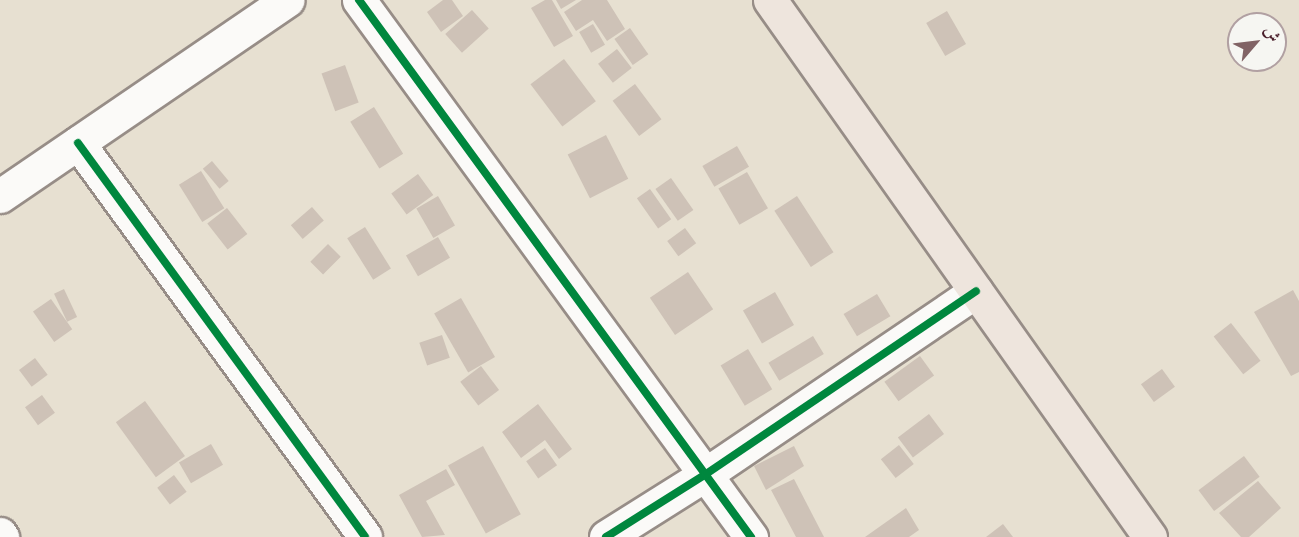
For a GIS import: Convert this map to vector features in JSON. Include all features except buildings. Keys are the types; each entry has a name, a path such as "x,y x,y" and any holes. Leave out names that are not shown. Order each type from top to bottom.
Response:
{"main road":[{"path":"770,0 1150,537"}],"street":[{"path":"0,196 287,0"},
{"path":"359,0 751,537"},
{"path":"78,143 364,537"},
{"path":"606,537 706,474 976,291"}],"cycle path":[{"path":"359,0 751,537"},
{"path":"78,143 365,537"},
{"path":"606,537 706,474 976,291"}]}
